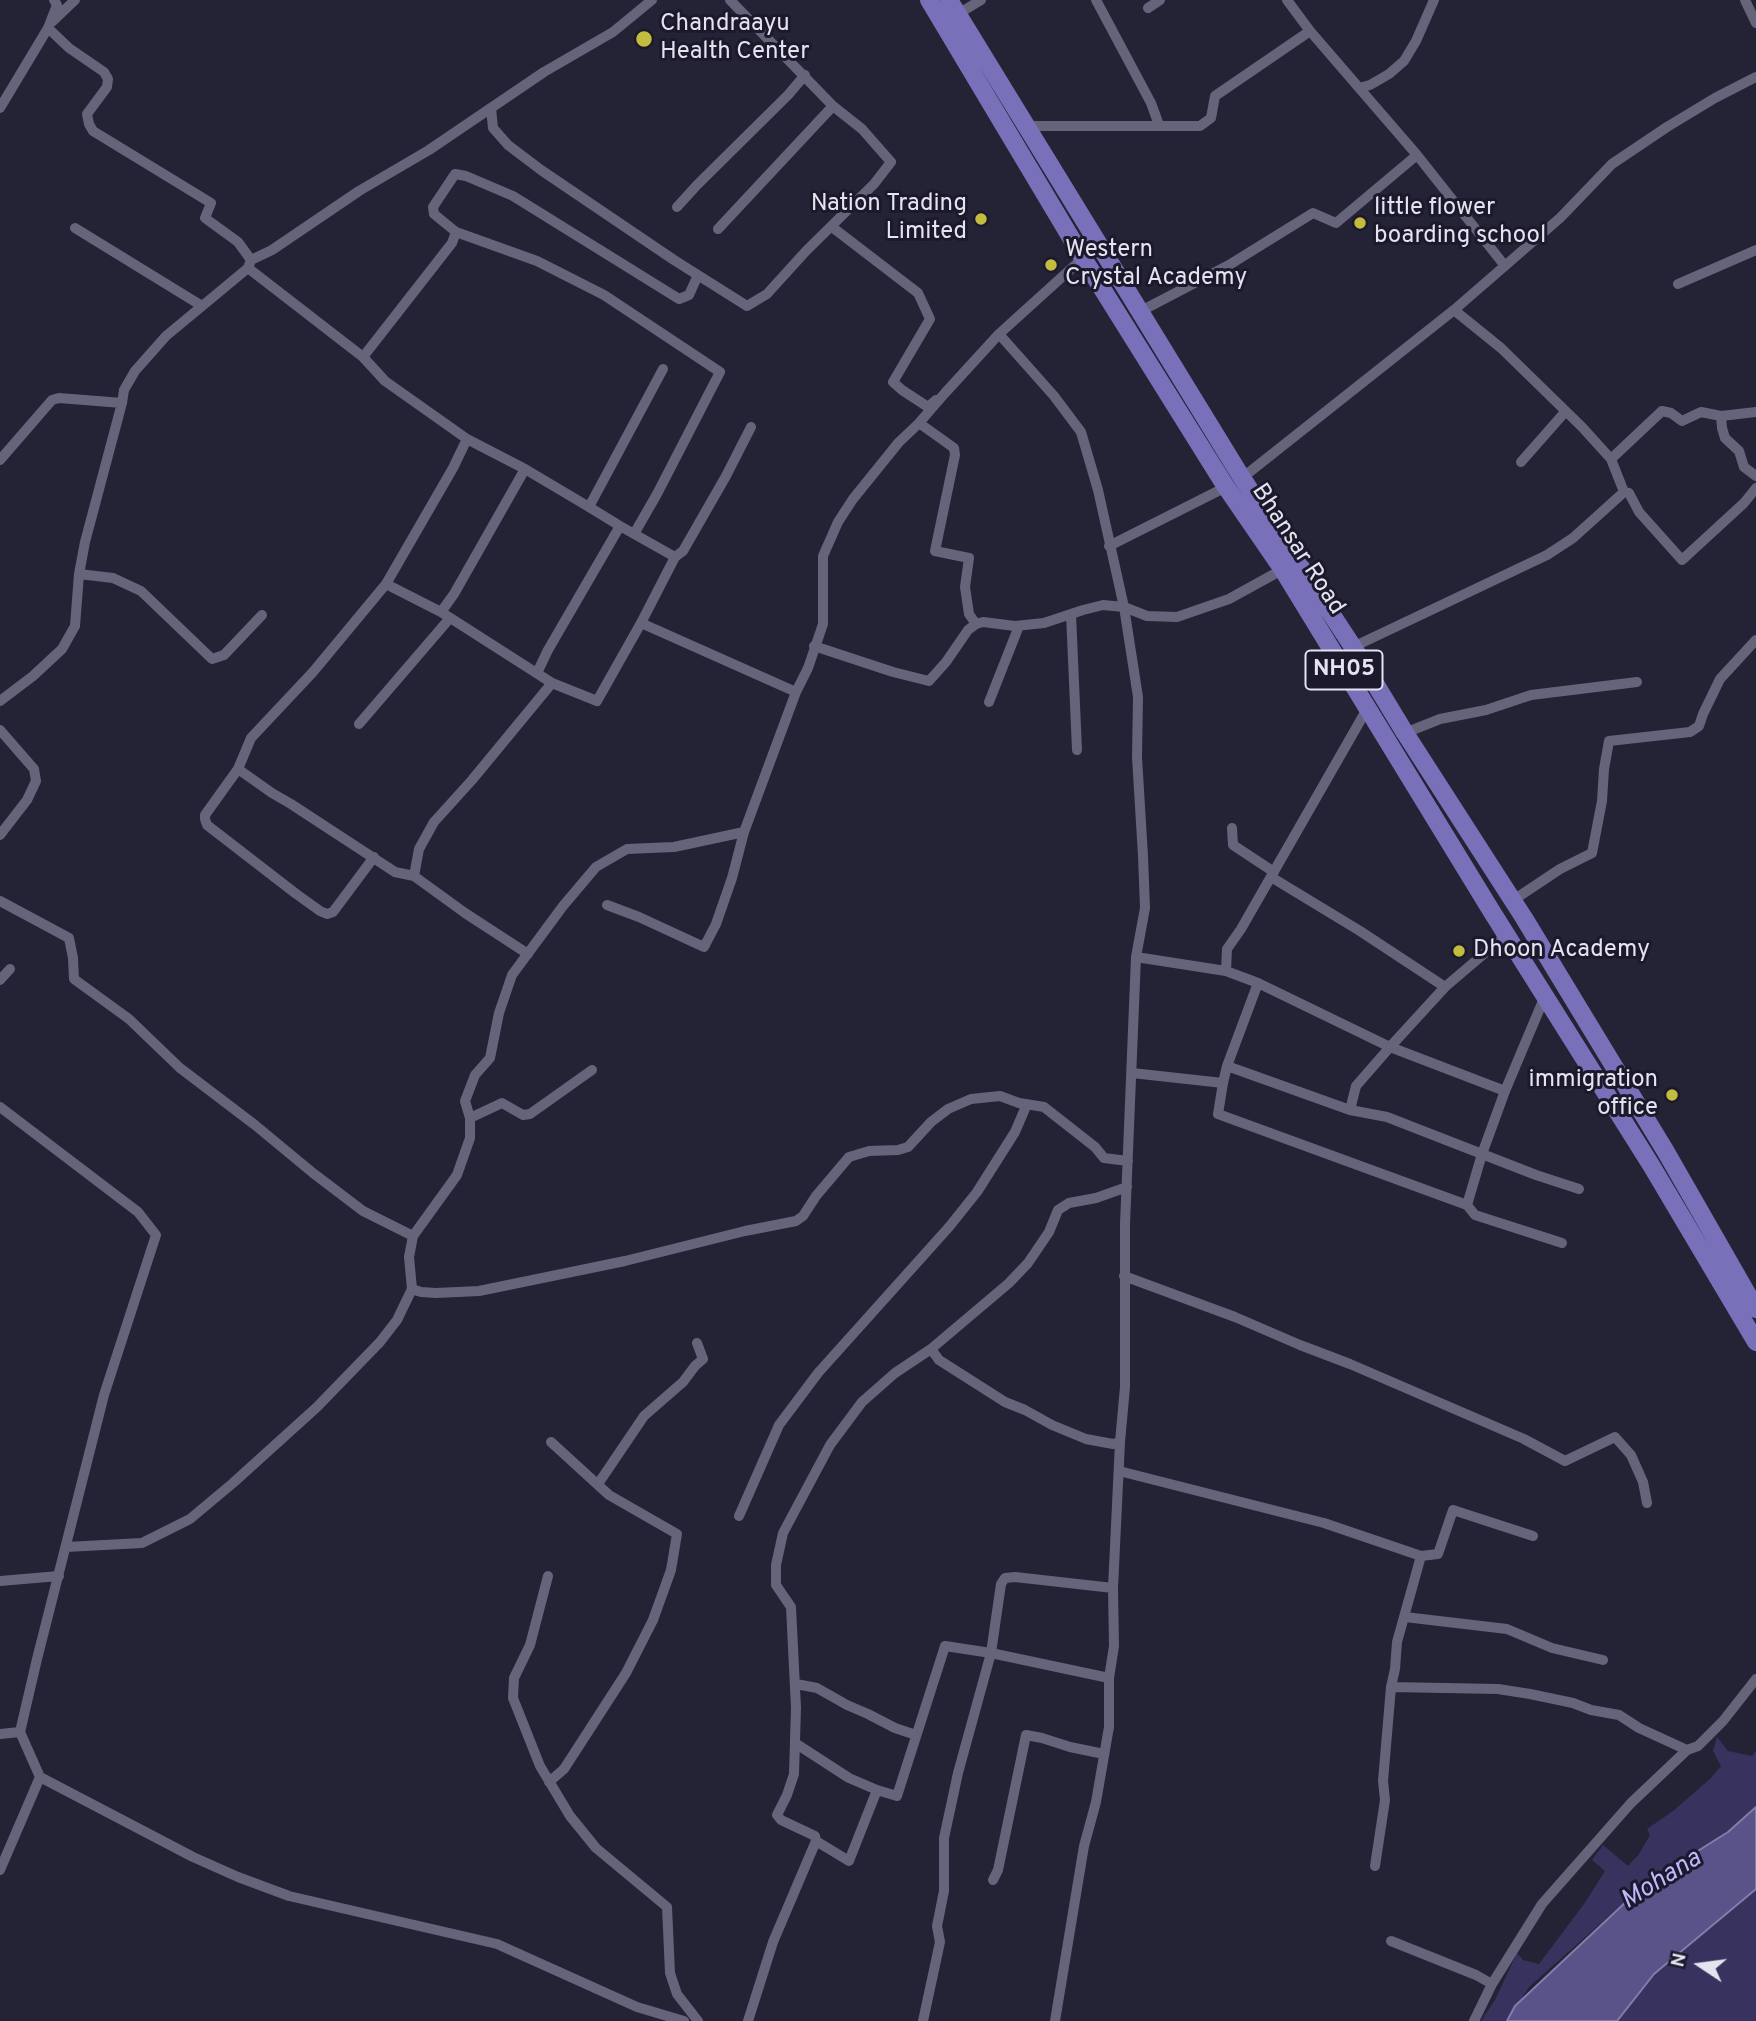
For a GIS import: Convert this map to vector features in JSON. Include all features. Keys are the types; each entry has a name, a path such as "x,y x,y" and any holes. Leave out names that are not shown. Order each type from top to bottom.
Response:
{"highway":[{"name":"Bhansar Road","path":"929,0 1083,258 1290,565 1353,647 1524,918 1666,1152 1756,1310"},
{"name":"Bhansar Road","path":"954,7 1141,311 1234,482"},
{"name":"Bhansar Road","path":"1290,565 1367,709 1651,1165 1756,1342"}],"street":[{"path":"0,108 49,26 57,5 54,0"},
{"path":"49,26 75,0"},
{"path":"0,701 62,649 75,626 79,574 85,542 124,390 135,371 166,336 250,264 359,191 429,150 544,72 613,32 652,0"},
{"path":"491,108 493,128 508,145 573,194 747,306 767,293 874,184 891,162 862,129 833,106 730,0"},
{"path":"954,7 981,0"},
{"path":"1096,0 1151,103 1159,125"},
{"path":"1148,8 1160,0"},
{"path":"1287,0 1310,31 1417,155 1505,266"},
{"path":"1359,88 1389,74 1404,61 1434,0"},
{"path":"1745,0 1756,23"},
{"path":"49,26 69,48 104,72 108,79 107,87 87,114 93,131 211,203 205,218 238,242 250,264 363,357 385,381 467,439 525,469 675,557"},
{"path":"1027,126 1200,126 1211,118 1214,96 1310,31"},
{"path":"677,207 805,75"},
{"path":"1110,546 1234,482 1454,310 1560,218 1612,164 1686,115 1756,77"},
{"path":"718,229 833,106"},
{"path":"1141,311 1229,265 1313,213 1336,223 1417,155"},
{"path":"634,534 720,372 604,295 537,261 456,232 434,214 433,207 455,174 466,176 513,196 679,299 689,295 698,275"},
{"path":"832,227 918,293 930,319 893,382 928,407 945,393"},
{"path":"75,228 202,306"},
{"path":"363,357 452,243 456,232"},
{"path":"1678,284 1756,250"},
{"path":"607,905 704,947 716,924 744,832 823,624 822,556 838,523 853,499 899,442 919,424 999,334 1083,258"},
{"path":"1454,310 1501,348 1611,459 1623,492"},
{"path":"999,334 1054,396 1081,432 1098,490 1124,607 1138,697 1137,757 1145,908 1136,957 1124,1276 1125,1387 1113,1588 1114,1646 1109,1678 1109,1727 1096,1802 1084,1846 1055,2021"},
{"path":"589,507 663,369"},
{"path":"0,460 52,400 59,398 122,404"},
{"path":"1611,459 1662,411 1671,413 1682,421 1701,412 1721,416 1756,412"},
{"path":"1521,462 1565,412"},
{"path":"1721,416 1725,438 1739,451 1744,467 1756,475"},
{"path":"919,424 954,448 955,455 935,551 969,558 965,587 969,614 976,624"},
{"path":"386,584 445,615 552,683 597,701 675,557 683,551 692,537 751,427"},
{"path":"374,857 333,912 327,914 207,825 205,815 237,769 251,738 313,672 386,584 467,439"},
{"path":"359,724 445,615 454,594 525,469"},
{"path":"1623,492 1629,493 1639,512 1682,560 1744,503 1756,488"},
{"path":"1353,647 1546,555 1573,538 1623,492"},
{"path":"537,673 620,526"},
{"path":"814,646 929,681 968,630 976,624 983,622 1019,626 1044,623 1103,606 1124,607 1147,616 1177,617 1229,599 1290,565"},
{"path":"79,574 113,578 141,591 212,659 225,655 262,615"},
{"path":"1071,614 1077,750"},
{"path":"641,623 796,692"},
{"path":"989,702 1019,626"},
{"path":"1511,901 1560,869 1592,853 1609,741 1690,732 1699,726 1720,679 1756,640"},
{"path":"1405,733 1440,719 1486,710 1531,695 1637,682"},
{"path":"414,876 419,849 434,822 552,683"},
{"path":"1226,971 1227,949 1273,875 1367,709"},
{"path":"0,730 34,769 36,781 27,800 0,835"},
{"path":"237,769 395,872 414,876 528,954"},
{"path":"1232,828 1233,845 1273,875 1444,988"},
{"path":"66,1547 142,1543 190,1519 317,1407 380,1342 397,1320 412,1289 409,1257 413,1236 457,1175 470,1138 470,1118 465,1101 475,1075 490,1058 499,1013 512,975 596,867 627,849 674,847 744,832"},
{"path":"0,901 69,939 74,958 74,979 129,1020 180,1069 363,1211 413,1236"},
{"path":"1350,1110 1356,1086 1444,988 1506,935"},
{"path":"1136,957 1226,971 1258,983 1390,1048 1505,1091"},
{"path":"0,980 10,969"},
{"path":"1258,983 1227,1066 1218,1114 1467,1205 1475,1216 1562,1243"},
{"path":"1467,1205 1505,1091 1545,996"},
{"path":"1227,1066 1350,1110 1387,1117 1579,1189"},
{"path":"470,1118 502,1103 523,1115 530,1114 592,1070"},
{"path":"1132,1073 1223,1083"},
{"path":"412,1289 436,1293 479,1291 625,1261 796,1221 803,1216 849,1157 869,1151 908,1147 931,1122 948,1109 971,1099 1000,1096 1044,1107 1095,1147 1104,1158 1128,1161"},
{"path":"738,1516 779,1425 818,1373 977,1192 1015,1132 1027,1104"},
{"path":"0,1107 138,1212 156,1235 104,1395 20,1732 40,1777 193,1857 289,1896 497,1944 637,2007 684,2021"},
{"path":"877,1790 849,1861 816,1841 815,1836 781,1820 777,1815 788,1795 794,1774 795,1743 796,1684 791,1607 776,1585 776,1565 783,1533 830,1445 862,1402 895,1373 931,1349 987,1303 1028,1263 1049,1232 1058,1210 1069,1203 1096,1198 1127,1187"},
{"path":"1124,1276 1350,1364 1524,1439 1565,1461 1615,1437 1632,1455 1643,1482 1647,1503"},
{"path":"598,1484 644,1416 683,1382 703,1359 697,1343"},
{"path":"931,1349 939,1360 1005,1402 1086,1439 1113,1444 1120,1442"},
{"path":"549,1782 564,1769 626,1673 653,1620 671,1570 677,1534 614,1499 551,1442"},
{"path":"1119,1471 1324,1523 1421,1556 1438,1554 1453,1510 1533,1536"},
{"path":"1375,1866 1385,1800 1383,1781 1391,1687 1398,1642 1421,1556"},
{"path":"0,1581 59,1576"},
{"path":"548,1576 530,1645 514,1678 513,1698 540,1766 569,1816 596,1848 667,1907 670,1973 677,1994 698,2021"},
{"path":"923,2021 940,1942 937,1926 944,1891 944,1838 958,1773 991,1653 1001,1584 1006,1578 1015,1577 1113,1588"},
{"path":"1405,1617 1507,1629 1552,1648 1603,1660"},
{"path":"795,1743 849,1778 897,1796 945,1646 1109,1678"},
{"path":"1474,2021 1492,1984 1542,1904 1631,1802 1687,1750 1698,1746 1723,1721 1756,1679"},
{"path":"796,1684 817,1688 895,1728 916,1735"},
{"path":"1391,1687 1498,1689 1573,1703 1591,1710 1619,1715 1639,1728 1687,1750"},
{"path":"0,1734 20,1732"},
{"path":"993,1880 998,1870 1026,1735 1104,1754"},
{"path":"0,1870 40,1777"},
{"path":"748,2021 773,1942 816,1841"},
{"path":"1391,1941 1492,1984"}],"shaded area":[{"path":"1717,1737 1728,1751 1752,1756 1756,1751 1756,1807 1728,1832 1645,1884 1529,1987 1507,2021 1481,2021 1495,2000 1517,1953 1523,1960 1539,1964 1584,1904 1605,1871 1592,1860 1603,1845 1628,1866 1650,1835 1647,1829 1673,1811 1721,1766 1713,1751"},
{"path":"1756,1889 1756,2021 1617,2021 1654,1974"}],"water":[{"name":"Mohana","path":"1756,1807 1756,1889 1654,1974 1617,2021 1507,2021 1515,2006 1645,1884 1728,1832"}],"place":[{"name":"Chandraayu Health Center","path":"644,39"},
{"name":"Nation Trading Limited","path":"981,219"},
{"name":"little flower boarding school","path":"1360,223"},
{"name":"Western Crystal Academy","path":"1051,265"},
{"name":"Dhoon Academy","path":"1459,951"},
{"name":"immigration office","path":"1672,1095"}]}
